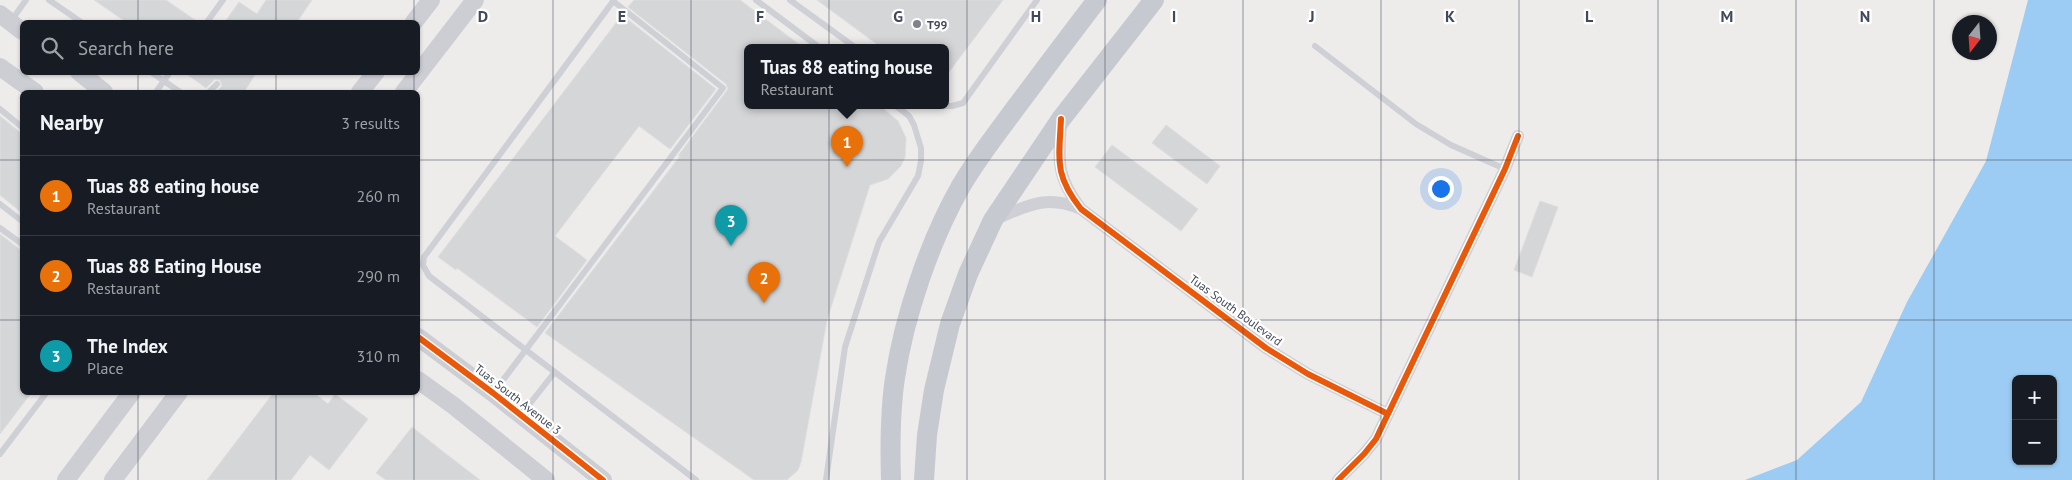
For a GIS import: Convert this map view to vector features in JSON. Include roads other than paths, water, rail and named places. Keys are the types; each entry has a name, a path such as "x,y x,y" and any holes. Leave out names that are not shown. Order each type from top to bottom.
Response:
{"main road":[{"path":"891,480 895,380 924,269 941,226 961,186 988,145 1097,0"},
{"path":"924,480 927,435 934,390 950,324 968,274 993,220 1061,120 1154,0"}],"street":[{"path":"416,20 431,0"},
{"path":"420,71 475,0"},
{"path":"0,67 32,90"},
{"path":"83,75 102,90"},
{"path":"361,90 373,75"},
{"path":"406,90 417,75"},
{"path":"1061,120 1059,166 1061,178 1081,209"},
{"path":"1338,480 1376,439 1505,169 1518,136"},
{"path":"993,220 1039,202 1067,204 1081,209"},
{"name":"Tuas South Boulevard","path":"1081,209 1266,348 1308,374 1388,414"},
{"name":"Tuas South Avenue 3","path":"420,338 494,393 604,480"},
{"path":"420,381 454,406 546,480"},
{"path":"66,480 130,395"},
{"path":"113,480 178,395"}],"lane":[{"path":"11,22 26,0"},
{"path":"49,0 78,20"},
{"path":"208,20 223,0"},
{"path":"756,0 815,44"},
{"path":"790,0 850,44"},
{"path":"949,106 963,103 1037,0"},
{"path":"494,393 527,350 723,88 614,1 424,257 424,270 428,276 527,350 696,480"},
{"path":"1315,46 1416,124 1451,145 1505,169"},
{"path":"155,75 177,90"},
{"path":"157,90 168,75"},
{"path":"211,90 218,84"},
{"path":"0,109 20,125"},
{"path":"826,480 845,347 879,242 918,176 921,161 921,148 914,125 909,116 900,109"},
{"path":"0,204 20,219"},
{"path":"0,228 20,243"},
{"path":"521,415 554,372"},
{"path":"0,454 45,395"}],"water":[{"path":"2028,0 2072,0 2072,480 1745,480 1797,460 1861,402 1907,302 1986,161"}],"place":[{"name":"T99","path":"917,24"},
{"name":"Tuas 88 eating house","path":"847,167"},
{"name":"The Index","path":"731,246"},
{"name":"Tuas 88 Eating House","path":"764,303"}]}
